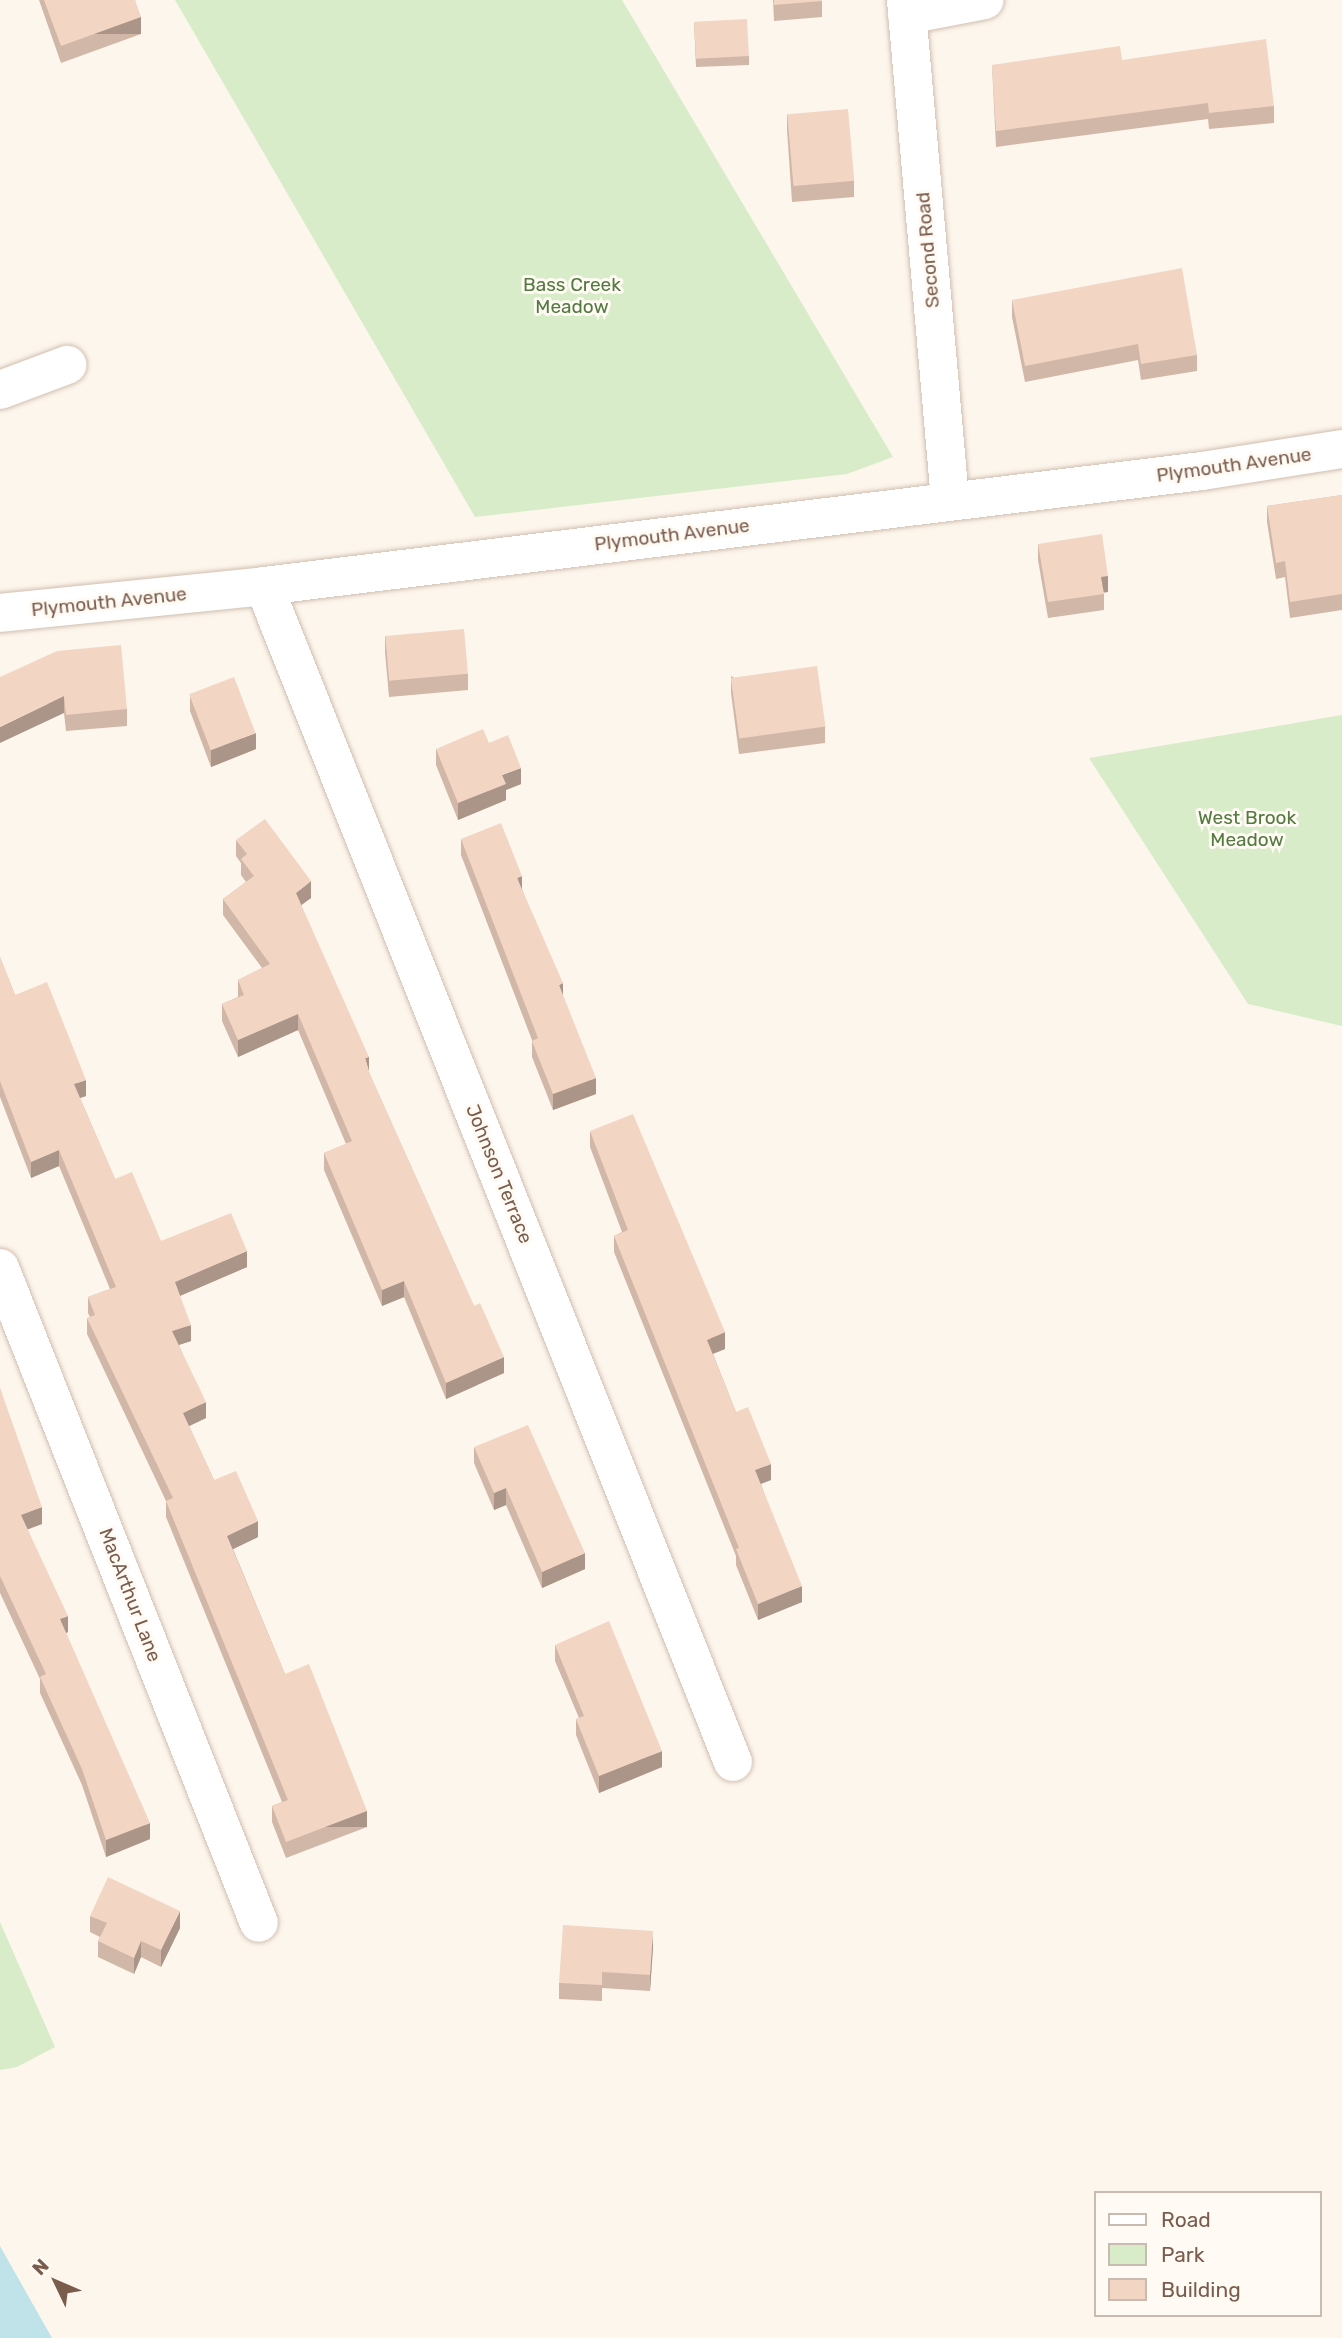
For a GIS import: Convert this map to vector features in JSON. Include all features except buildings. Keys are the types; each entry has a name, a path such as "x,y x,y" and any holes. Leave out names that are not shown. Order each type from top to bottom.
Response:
{"street":[{"path":"907,8 985,0"},
{"name":"Second Road","path":"907,8 950,500"},
{"path":"0,390 66,365"},
{"name":"Plymouth Avenue","path":"0,613 264,586 1202,471 1342,449"},
{"name":"Johnson Terrace","path":"264,586 733,1762"},
{"name":"MacArthur Lane","path":"0,1268 259,1923"}],"green space":[{"name":"Bass Creek Meadow","path":"175,0 622,0 893,457 847,474 475,517"},
{"name":"West Brook Meadow","path":"1342,715 1342,1026 1248,1004 1089,758"},
{"path":"0,1922 55,2047 17,2067 0,2070"}],"water":[{"path":"0,2246 52,2338 0,2338"}]}
